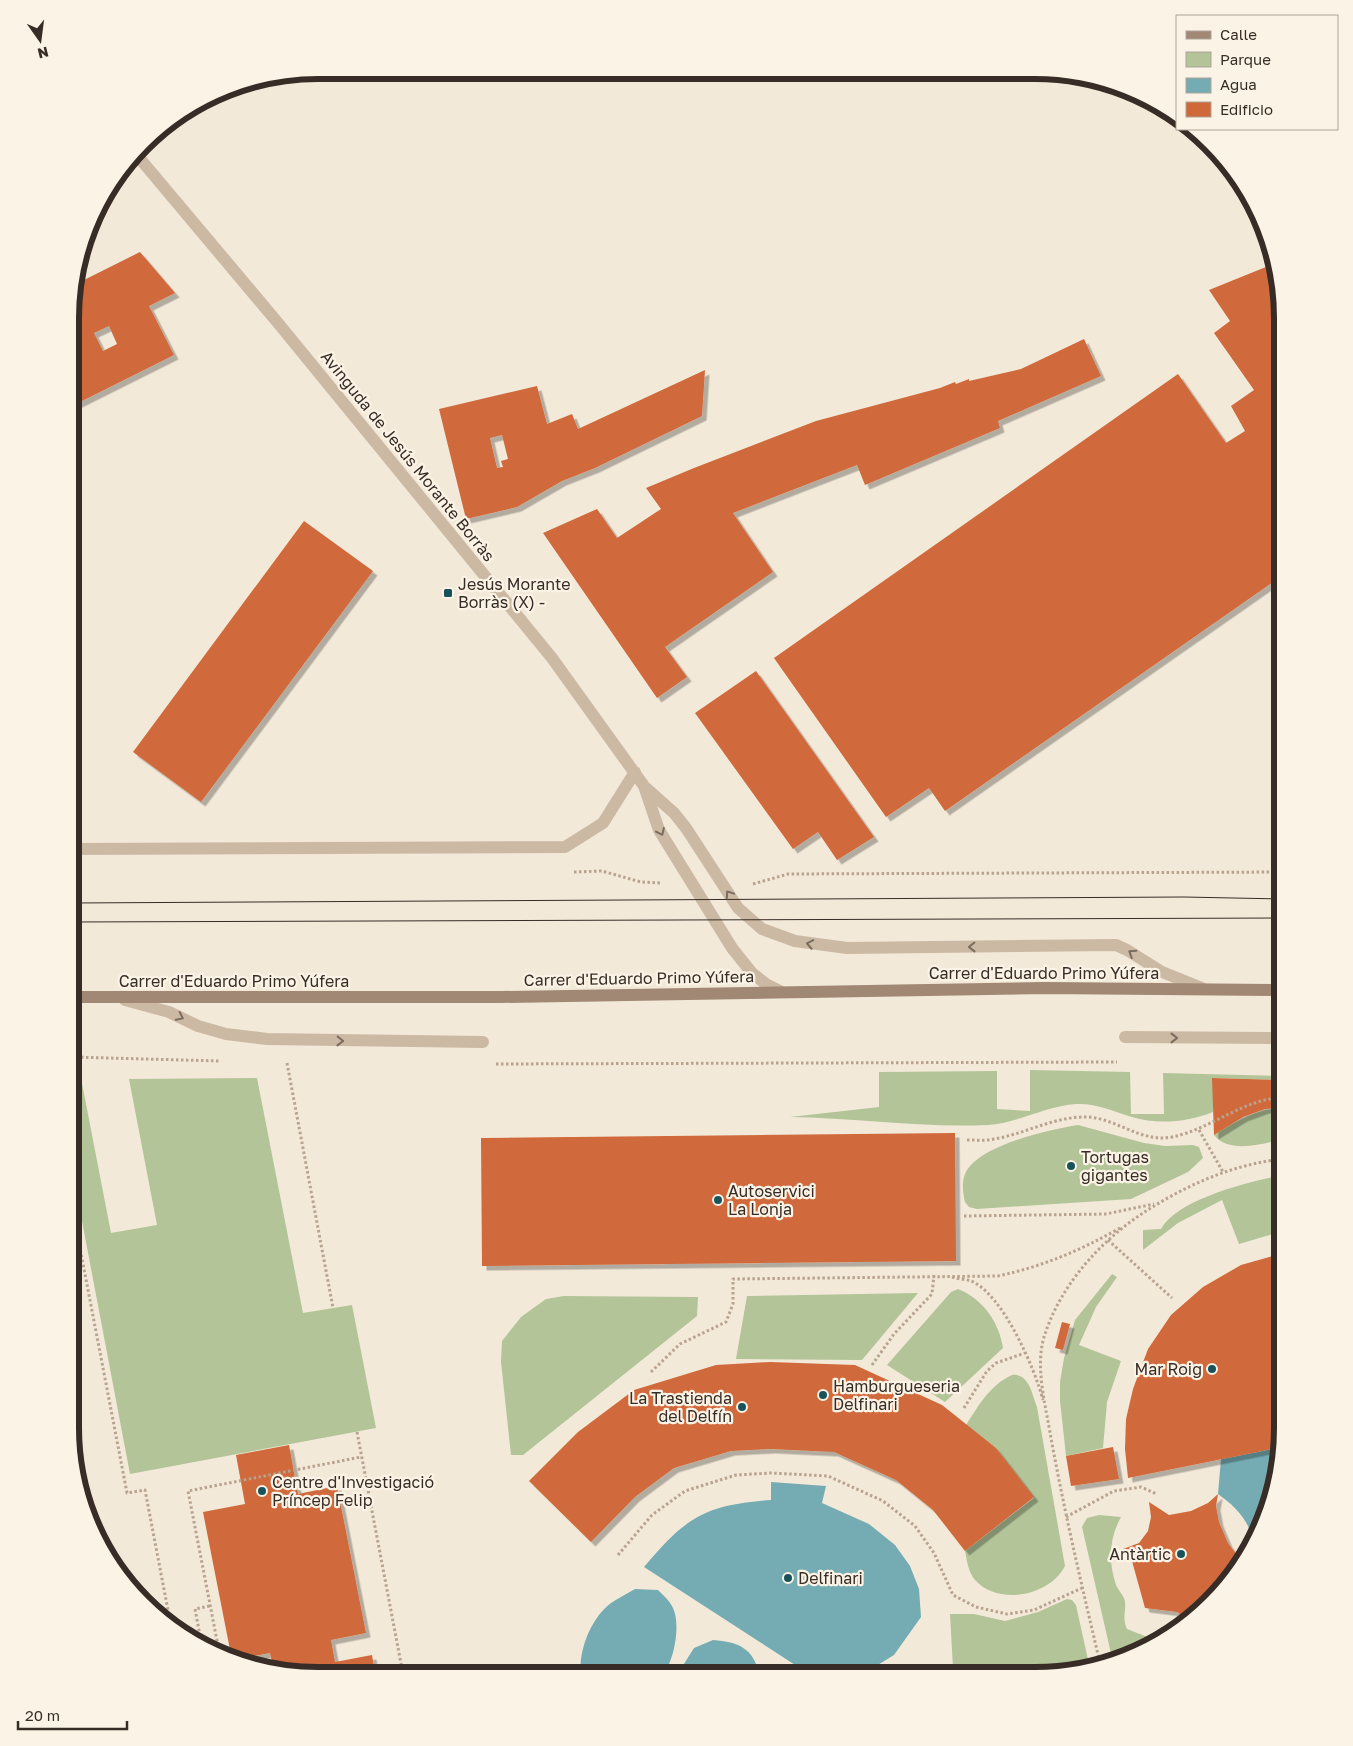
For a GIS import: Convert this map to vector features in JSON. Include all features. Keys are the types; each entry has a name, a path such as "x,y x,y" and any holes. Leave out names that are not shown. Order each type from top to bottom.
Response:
{"main road":[{"name":"Carrer d'Eduardo Primo Yúfera","path":"79,997 502,997 1044,988 1274,990"}],"street":[{"name":"Avinguda de Jesús Morante Borràs","path":"140,158 278,323 552,658 644,786 680,820 738,908 762,929"},
{"path":"79,849 565,847 603,823 635,772"},
{"name":"Avinguda de Jesús Morante Borràs","path":"644,786 659,830 732,948 752,973 766,984 782,992"},
{"name":"Carrer d'Eduardo Primo Yúfera","path":"762,929 795,941 847,948 1116,945 1128,950 1162,972 1207,989"},
{"path":"117,998 151,1006 198,1026 226,1034 267,1039 483,1042"},
{"path":"1125,1037 1274,1038"}],"path":[{"path":"757,884 788,874 1274,872"},
{"path":"79,1057 228,1061"},
{"path":"277,1062 297,1063"},
{"path":"492,1064 1126,1062"},
{"path":"287,1063 333,1308"},
{"path":"967,1140 993,1139 1061,1120 1088,1117 1135,1133 1170,1138 1200,1130 1254,1104 1274,1097"},
{"path":"1200,1130 1223,1172"},
{"path":"651,1372 680,1344 726,1322 733,1304 734,1279 934,1275 998,1276 1036,1267 1081,1250 1157,1204 1223,1172 1274,1160"},
{"path":"964,1216 1106,1214 1157,1204"},
{"path":"1099,1658 1066,1517 1047,1412 1042,1359 1044,1335 1059,1301 1080,1271 1108,1240 1131,1221"},
{"path":"1108,1240 1172,1298"},
{"path":"79,1243 127,1493 145,1490 169,1615"},
{"path":"872,1365 894,1334 932,1294 934,1275"},
{"path":"944,1275 973,1282 995,1301 1025,1353 1040,1387 1047,1412"},
{"path":"964,1408 986,1371 996,1363 1025,1353"},
{"path":"357,1432 401,1667"},
{"path":"218,1646 188,1491 361,1457"},
{"path":"618,1554 652,1515 685,1490 736,1475 828,1476 883,1501 915,1526 934,1553 953,1595 976,1607 1007,1614 1034,1610 1082,1588"},
{"path":"1066,1517 1114,1491 1141,1487 1157,1494"},
{"path":"200,1636 195,1609 210,1606"}],"green space":[{"path":"1030,1070 1130,1072 1131,1114 1164,1114 1163,1073 1274,1076 1274,1080 1213,1078 1213,1112 1183,1120 1162,1122 1132,1117 1104,1108 1083,1104 1065,1105 999,1124 988,1125 913,1124 790,1117 879,1107 879,1072 997,1071 997,1109 1030,1111"},
{"path":"79,1078 81,1078 111,1233 157,1225 129,1079 257,1078 303,1313 352,1305 376,1428 130,1474 79,1205"},
{"path":"1273,1109 1274,1141 1256,1145 1237,1146 1220,1141 1214,1135 1255,1113"},
{"path":"1078,1125 1144,1143 1165,1146 1193,1145 1199,1147 1203,1158 1188,1172 1131,1199 977,1209 969,1207 965,1202 963,1188 965,1174 970,1166 979,1158 1005,1144 1020,1139"},
{"path":"1274,1177 1274,1234 1239,1244 1222,1200 1178,1223 1143,1250 1143,1230 1161,1229 1170,1218 1198,1200"},
{"path":"1112,1274 1117,1277 1096,1307 1079,1345 1121,1361 1107,1402 1103,1448 1066,1456 1060,1401 1060,1382 1064,1358 1075,1320"},
{"path":"958,1289 975,1299 988,1312 998,1329 1003,1348 945,1402 887,1365 951,1292"},
{"path":"918,1293 862,1360 736,1359 747,1296"},
{"path":"564,1296 698,1297 697,1316 523,1455 511,1455 501,1362 502,1341 521,1317 546,1299"},
{"path":"1012,1375 1018,1375 1026,1381 1037,1407 1065,1566 1058,1576 1048,1584 1023,1594 1010,1595 997,1593 985,1588 975,1580 969,1570 965,1551 1034,1498 996,1448 966,1425 991,1390"},
{"path":"1099,1515 1121,1517 1112,1542 1113,1576 1125,1600 1124,1619 1127,1629 1150,1638 1111,1655 1082,1527 1087,1518"},
{"path":"1067,1599 1072,1600 1076,1605 1088,1661 1051,1667 953,1667 950,1614 974,1614 1005,1621 1038,1612"}],"water":[{"path":"1273,1449 1270,1475 1262,1505 1251,1532 1240,1514 1218,1494 1221,1459"},
{"name":"Delfinari","path":"771,1482 826,1486 822,1503 869,1524 895,1545 910,1566 919,1589 921,1617 894,1655 874,1667 798,1667 644,1567 672,1536 698,1517 713,1510 729,1506 771,1500"},
{"path":"635,1589 658,1590 668,1601 675,1615 676,1633 673,1652 668,1667 581,1667 587,1636 597,1617 611,1603"},
{"path":"713,1640 737,1645 749,1653 757,1667 682,1667 694,1648"}],"building":[{"path":"140,252 175,293 149,306 174,355 79,402 79,302 82,281","holes":["109,326 117,344 103,351 94,333"]},
{"path":"1269,266 1274,302 1274,581 945,811 929,788 886,817 774,658 1178,374 1226,443 1245,431 1231,406 1254,390 1214,333 1230,321 1209,290"},
{"path":"1084,339 1101,376 998,421 1000,428 865,485 857,465 733,513 773,572 665,647 687,677 657,698 543,533 597,509 617,538 661,509 646,488 816,421 940,388 955,382 956,384 969,379 969,381 1021,369"},
{"path":"705,370 702,416 595,468 562,481 517,507 466,519 439,409 537,386 547,424 572,414 578,429","holes":["502,435 508,459 501,461 503,467 497,468 490,438"]},
{"path":"304,521 373,571 201,802 133,752"},
{"path":"756,671 874,837 837,860 818,832 793,849 695,713"},
{"path":"1212,1078 1274,1080 1274,1108 1265,1109 1243,1117 1214,1135"},
{"name":"Autoservici La Lonja","path":"955,1133 956,1261 482,1266 481,1138"},
{"name":"Mar Roig","path":"1274,1256 1273,1449 1128,1478 1125,1449 1126,1419 1133,1389 1148,1349 1171,1315 1203,1287 1241,1265"},
{"path":"1062,1322 1070,1324 1063,1350 1055,1348"},
{"path":"770,1362 855,1365 942,1405 996,1448 1034,1497 965,1551 933,1510 896,1480 834,1452 771,1449 731,1451 674,1468 635,1497 591,1542 529,1481 578,1432 634,1390 716,1365"},
{"path":"289,1445 298,1494 337,1486 366,1633 331,1640 335,1662 372,1655 374,1667 302,1667 272,1663 270,1653 248,1657 230,1651 203,1512 245,1504 236,1455"},
{"path":"1113,1447 1119,1479 1071,1486 1066,1456"},
{"name":"Antàrtic","path":"1218,1494 1216,1506 1219,1522 1228,1543 1237,1556 1215,1586 1183,1616 1177,1612 1145,1608 1132,1561 1123,1549 1139,1543 1148,1531 1151,1517 1149,1502 1169,1515 1191,1511 1208,1503"}],"tram line":[{"path":"79,903 1184,897 1274,899"},
{"path":"79,922 1274,918"}],"place":[{"name":"Jesús Morante Borràs (X) -","path":"448,593"},
{"name":"Tortugas gigantes","path":"1071,1166"},
{"name":"Autoservici La Lonja","path":"718,1200"},
{"name":"Mar Roig","path":"1212,1369"},
{"name":"Hamburgueseria Delfinari","path":"823,1395"},
{"name":"La Trastienda del Delfín","path":"742,1407"},
{"name":"Centre d'Investigació Príncep Felip","path":"262,1491"},
{"name":"Antàrtic","path":"1181,1554"},
{"name":"Delfinari","path":"788,1578"}]}
